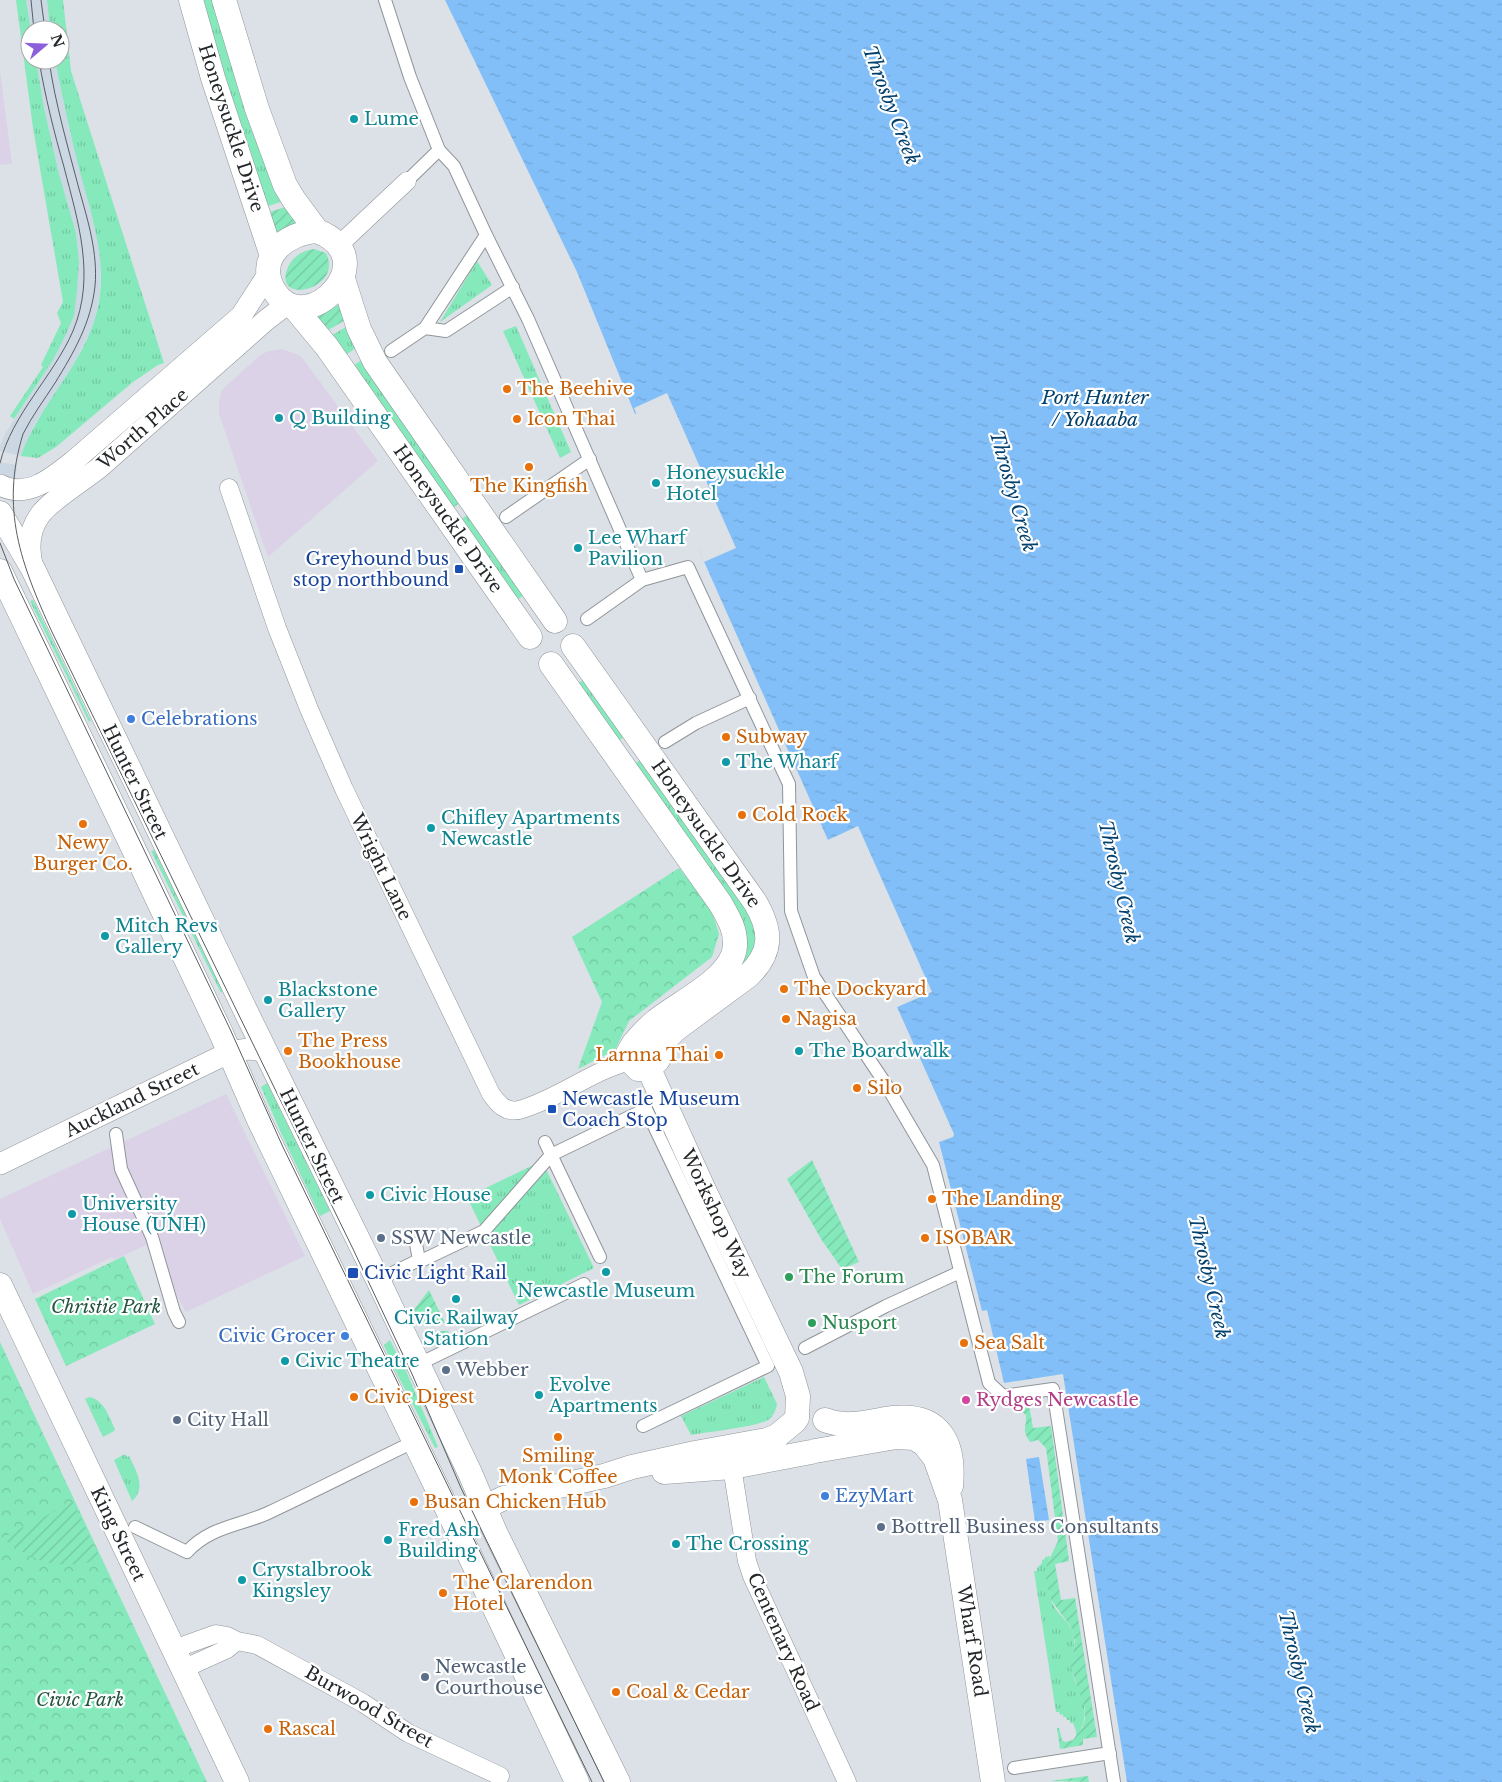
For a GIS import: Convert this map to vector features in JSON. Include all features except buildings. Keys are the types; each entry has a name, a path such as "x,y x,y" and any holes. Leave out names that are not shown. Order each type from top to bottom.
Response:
{"main road":[{"name":"Honeysuckle Drive","path":"191,0 270,264"},
{"name":"Honeysuckle Drive","path":"224,0 256,109 282,178 294,200 317,231"},
{"path":"317,231 330,236 339,245 345,269 343,279 334,291 319,302 301,308 290,305 278,296 273,289 270,264 283,243 294,236 317,231"},
{"name":"Honeysuckle Drive","path":"343,279 359,329 379,368 555,621"},
{"name":"Honeysuckle Drive","path":"290,305 327,347 530,637"},
{"name":"Hunter Street","path":"0,513 33,570 266,1053 378,1280 484,1507 618,1782"},
{"name":"Hunter Street","path":"0,571 230,1053 259,1120 454,1522 577,1782"},
{"path":"555,621 570,630 573,646 571,652 562,661 550,664 538,659 534,655 530,637 540,624 555,621"},
{"name":"Honeysuckle Drive","path":"573,646 755,902 763,915 767,927 768,940 758,966 748,976 676,1029 642,1058"},
{"name":"Honeysuckle Drive","path":"550,664 720,903 731,922 735,936 733,954 723,971 656,1020 642,1058"},
{"name":"Workshop Way","path":"642,1058 704,1190 795,1353 824,1418"},
{"name":"King Street","path":"0,1285 237,1782"},
{"name":"Workshop Way","path":"795,1353 798,1402 796,1419"},
{"path":"730,1457 777,1436 796,1419 810,1413 845,1425 910,1418 924,1421 934,1426 944,1437 953,1464 950,1500"},
{"path":"796,1419 791,1432 794,1443 800,1449 813,1452 825,1446 830,1438 829,1426 824,1418"},
{"path":"454,1522 504,1498 604,1476 632,1467 730,1457 813,1452 896,1437 914,1438 924,1444 935,1458 950,1500"},
{"name":"Wharf Road","path":"950,1500 993,1782"}],"street":[{"path":"385,0 410,77 439,150 454,166 486,235 513,286 642,580"},
{"path":"339,245 439,150"},
{"path":"390,351 424,328 486,235"},
{"name":"Worth Place","path":"0,485 15,490 30,489 70,465 241,316 270,264"},
{"path":"424,328 446,331 513,286"},
{"name":"Worth Place","path":"33,570 30,556 30,541 33,528 42,512 94,472 265,321 290,305"},
{"path":"506,517 590,459"},
{"name":"Wright Lane","path":"229,488 277,628 309,709 344,789 484,1080 498,1102 511,1111 524,1109 613,1065 642,1058"},
{"path":"587,619 642,580 688,567 789,784 791,911 814,977 885,1083 933,1165 989,1383 1003,1396 1053,1389 1114,1782"},
{"path":"665,742 696,723 750,698"},
{"name":"Auckland Street","path":"0,1164 230,1053 253,1049 266,1053"},
{"path":"378,1280 484,1231 551,1155 646,1109 768,1366 643,1426"},
{"path":"116,1134 121,1169 152,1237 174,1312 179,1322"},
{"path":"545,1142 600,1258"},
{"path":"416,1244 419,1260"},
{"path":"795,1353 886,1306 960,1272"},
{"path":"427,1360 584,1284"},
{"path":"135,1526 186,1552 196,1542 218,1530 270,1512 403,1447"},
{"name":"Centenary Road","path":"730,1457 747,1561 752,1576 847,1782"},
{"name":"Burwood Street","path":"179,1659 227,1650 237,1642 257,1645 363,1703 408,1733 500,1776"},
{"path":"1014,1768 1110,1753"}],"shaded area":[{"path":"26,0 47,0 49,20 29,20"},
{"path":"38,70 57,70 69,128 101,256 100,293 95,319 90,332 76,360 34,425 21,456 0,451 0,446 5,434 53,360 74,316 79,261 76,233 59,174"},
{"path":"0,71 12,164 0,165"},
{"path":"282,349 301,356 378,461 268,557 219,414 219,402 222,390 259,356 268,351"},
{"path":"0,462 17,465 15,481 0,476"},
{"path":"226,1094 305,1256 186,1312 148,1244 114,1260 112,1257 33,1294 0,1219 0,1199"}],"green space":[{"path":"16,0 26,0 29,20 20,20 20,30"},
{"path":"47,0 63,0 65,20 49,20"},
{"path":"199,0 219,0 284,201 265,207"},
{"path":"70,62 71,71 164,363 133,382 56,447 38,458 21,456 36,423 75,362 91,330 98,309 101,267 98,246 57,70 70,70"},
{"path":"25,70 38,70 59,174 76,233 79,261 74,316 53,360 14,419 10,416 43,367 41,365 61,323 57,313 63,302 33,128"},
{"path":"288,206 302,223 276,236 267,213"},
{"path":"314,249 326,253 329,266 325,277 317,285 307,289 296,290 289,286 285,278 289,265 300,254"},
{"path":"477,261 492,285 440,322"},
{"path":"342,303 347,319 325,332 311,319"},
{"path":"351,324 360,345 343,357 329,337"},
{"path":"516,326 571,452 560,458 503,331"},
{"path":"366,357 465,499 449,511 350,368"},
{"path":"473,511 530,591 514,602 457,522"},
{"path":"33,600 91,721 89,722 30,601"},
{"path":"589,675 630,733 614,744 574,687"},
{"path":"646,755 754,907 762,948 739,969 747,949 744,928 631,767"},
{"path":"154,850 223,991 221,993 151,851"},
{"path":"679,868 711,908 719,934 712,957 629,1021 615,1050 578,1069 602,1002 572,937"},
{"path":"267,1083 330,1211 320,1216 261,1087"},
{"path":"812,1160 859,1262 842,1269 821,1239 787,1179"},
{"path":"542,1161 594,1268 519,1305 467,1197"},
{"name":"Christie Park","path":"124,1256 155,1324 66,1366 35,1299"},
{"path":"429,1290 445,1323 419,1323 413,1311"},
{"path":"423,1331 448,1331 452,1338 431,1347"},
{"path":"390,1340 400,1356 438,1447 435,1448 391,1362 384,1345"},
{"name":"Civic Park","path":"0,1342 207,1782 0,1782"},
{"path":"764,1377 777,1404 770,1419 753,1425 691,1435 681,1416"},
{"path":"90,1397 103,1406 115,1429 103,1437 85,1399"},
{"path":"1029,1404 1033,1428 1051,1426 1069,1561 1055,1564 1061,1600 1075,1598 1097,1737 1083,1739 1083,1745 1060,1749 1057,1728 1059,1728 1062,1740 1065,1742 1073,1740 1082,1728 1085,1719 1085,1709 1071,1668 1075,1641 1071,1627 1051,1600 1046,1581 1047,1564 1058,1541 1046,1448 1038,1440 1030,1442 1027,1438 1025,1431 1026,1415 1019,1409 1018,1405"},
{"path":"125,1454 127,1457 129,1456 139,1479 139,1490 132,1501 114,1460"},
{"path":"73,1502 101,1560 72,1564 49,1562 26,1554 2,1538"},
{"path":"1050,1556 1047,1575 1050,1597 1055,1608 1072,1629 1074,1638 1073,1675 1082,1696 1085,1714 1080,1732 1076,1737 1073,1723 1070,1723 1070,1720 1067,1720 1066,1717 1063,1717 1063,1714 1060,1715 1059,1712 1056,1712 1034,1571 1037,1571 1045,1557"},
{"path":"1088,1776 1089,1782 1050,1781"}],"water":[{"name":"Port Hunter / Yohaaba","path":"445,0 1502,0 1502,1782 1127,1782 1063,1374 1004,1383 987,1310 982,1311 939,1142 953,1137 954,1134 897,1007 908,1002 835,837 828,840 698,548 708,539 647,408 635,414 577,272"},
{"path":"1039,1457 1049,1520 1035,1522 1026,1459"}],"pier":[{"path":"667,393 736,548 704,562 697,546 705,539 646,411 637,415 634,408"},
{"path":"858,826 932,992 897,1007 896,1005 905,1001 843,857 834,840 828,842 828,840"}],"tram line":[{"path":"31,0 33,20"},
{"path":"41,0 44,20"},
{"path":"0,463 6,445 23,412 65,348 80,310 83,290 84,269 79,229 41,70"},
{"path":"51,70 58,109 92,237 96,274 93,300 81,337 23,434 16,461 13,487 14,512 17,536 23,559 52,632 353,1249 412,1374 461,1488 604,1782"},
{"path":"0,543 14,579 230,1029 282,1145 592,1782"}],"place":[{"name":"Lume","path":"354,119"},
{"name":"The Beehive","path":"507,389"},
{"name":"Q Building","path":"279,418"},
{"name":"Icon Thai","path":"517,419"},
{"name":"The Kingfish","path":"529,467"},
{"name":"Honeysuckle Hotel","path":"656,483"},
{"name":"Lee Wharf Pavilion","path":"578,548"},
{"name":"Greyhound bus stop northbound","path":"459,569"},
{"name":"Celebrations","path":"131,719"},
{"name":"Subway","path":"726,737"},
{"name":"The Wharf","path":"726,762"},
{"name":"Cold Rock","path":"742,815"},
{"name":"Newy Burger Co.","path":"83,824"},
{"name":"Chifley Apartments Newcastle","path":"431,828"},
{"name":"Mitch Revs Gallery","path":"105,936"},
{"name":"The Dockyard","path":"784,989"},
{"name":"Blackstone Gallery","path":"268,1000"},
{"name":"Nagisa","path":"786,1019"},
{"name":"The Press Bookhouse","path":"288,1051"},
{"name":"The Boardwalk","path":"799,1051"},
{"name":"Larnna Thai","path":"719,1055"},
{"name":"Silo","path":"857,1088"},
{"name":"Newcastle Museum Coach Stop","path":"552,1109"},
{"name":"Civic House","path":"370,1195"},
{"name":"The Landing","path":"932,1199"},
{"name":"University House (UNH)","path":"72,1214"},
{"name":"SSW Newcastle","path":"381,1238"},
{"name":"ISOBAR","path":"925,1238"},
{"name":"Newcastle Museum","path":"606,1272"},
{"name":"Civic Light Rail","path":"353,1273"},
{"name":"The Forum","path":"789,1277"},
{"name":"Civic Railway Station","path":"456,1299"},
{"name":"Nusport","path":"812,1323"},
{"name":"Civic Grocer","path":"345,1336"},
{"name":"Sea Salt","path":"964,1343"},
{"name":"Civic Theatre","path":"285,1361"},
{"name":"Webber","path":"446,1370"},
{"name":"Evolve Apartments","path":"539,1395"},
{"name":"Civic Digest","path":"354,1397"},
{"name":"Rydges Newcastle","path":"966,1400"},
{"name":"City Hall","path":"177,1420"},
{"name":"Smiling Monk Coffee","path":"558,1437"},
{"name":"EzyMart","path":"825,1496"},
{"name":"Busan Chicken Hub","path":"414,1502"},
{"name":"Bottrell Business Consultants","path":"881,1527"},
{"name":"Fred Ash Building","path":"388,1540"},
{"name":"The Crossing","path":"676,1544"},
{"name":"Crystalbrook Kingsley","path":"242,1580"},
{"name":"The Clarendon Hotel","path":"443,1593"},
{"name":"Newcastle Courthouse","path":"425,1677"},
{"name":"Coal & Cedar","path":"616,1692"},
{"name":"Rascal","path":"268,1729"}],"water label":[{"name":"Throsby Creek","path":"891,105"},
{"name":"Throsby Creek","path":"1013,491"},
{"name":"Throsby Creek","path":"1119,882"},
{"name":"Throsby Creek","path":"1209,1277"},
{"name":"Throsby Creek","path":"1299,1672"}]}
